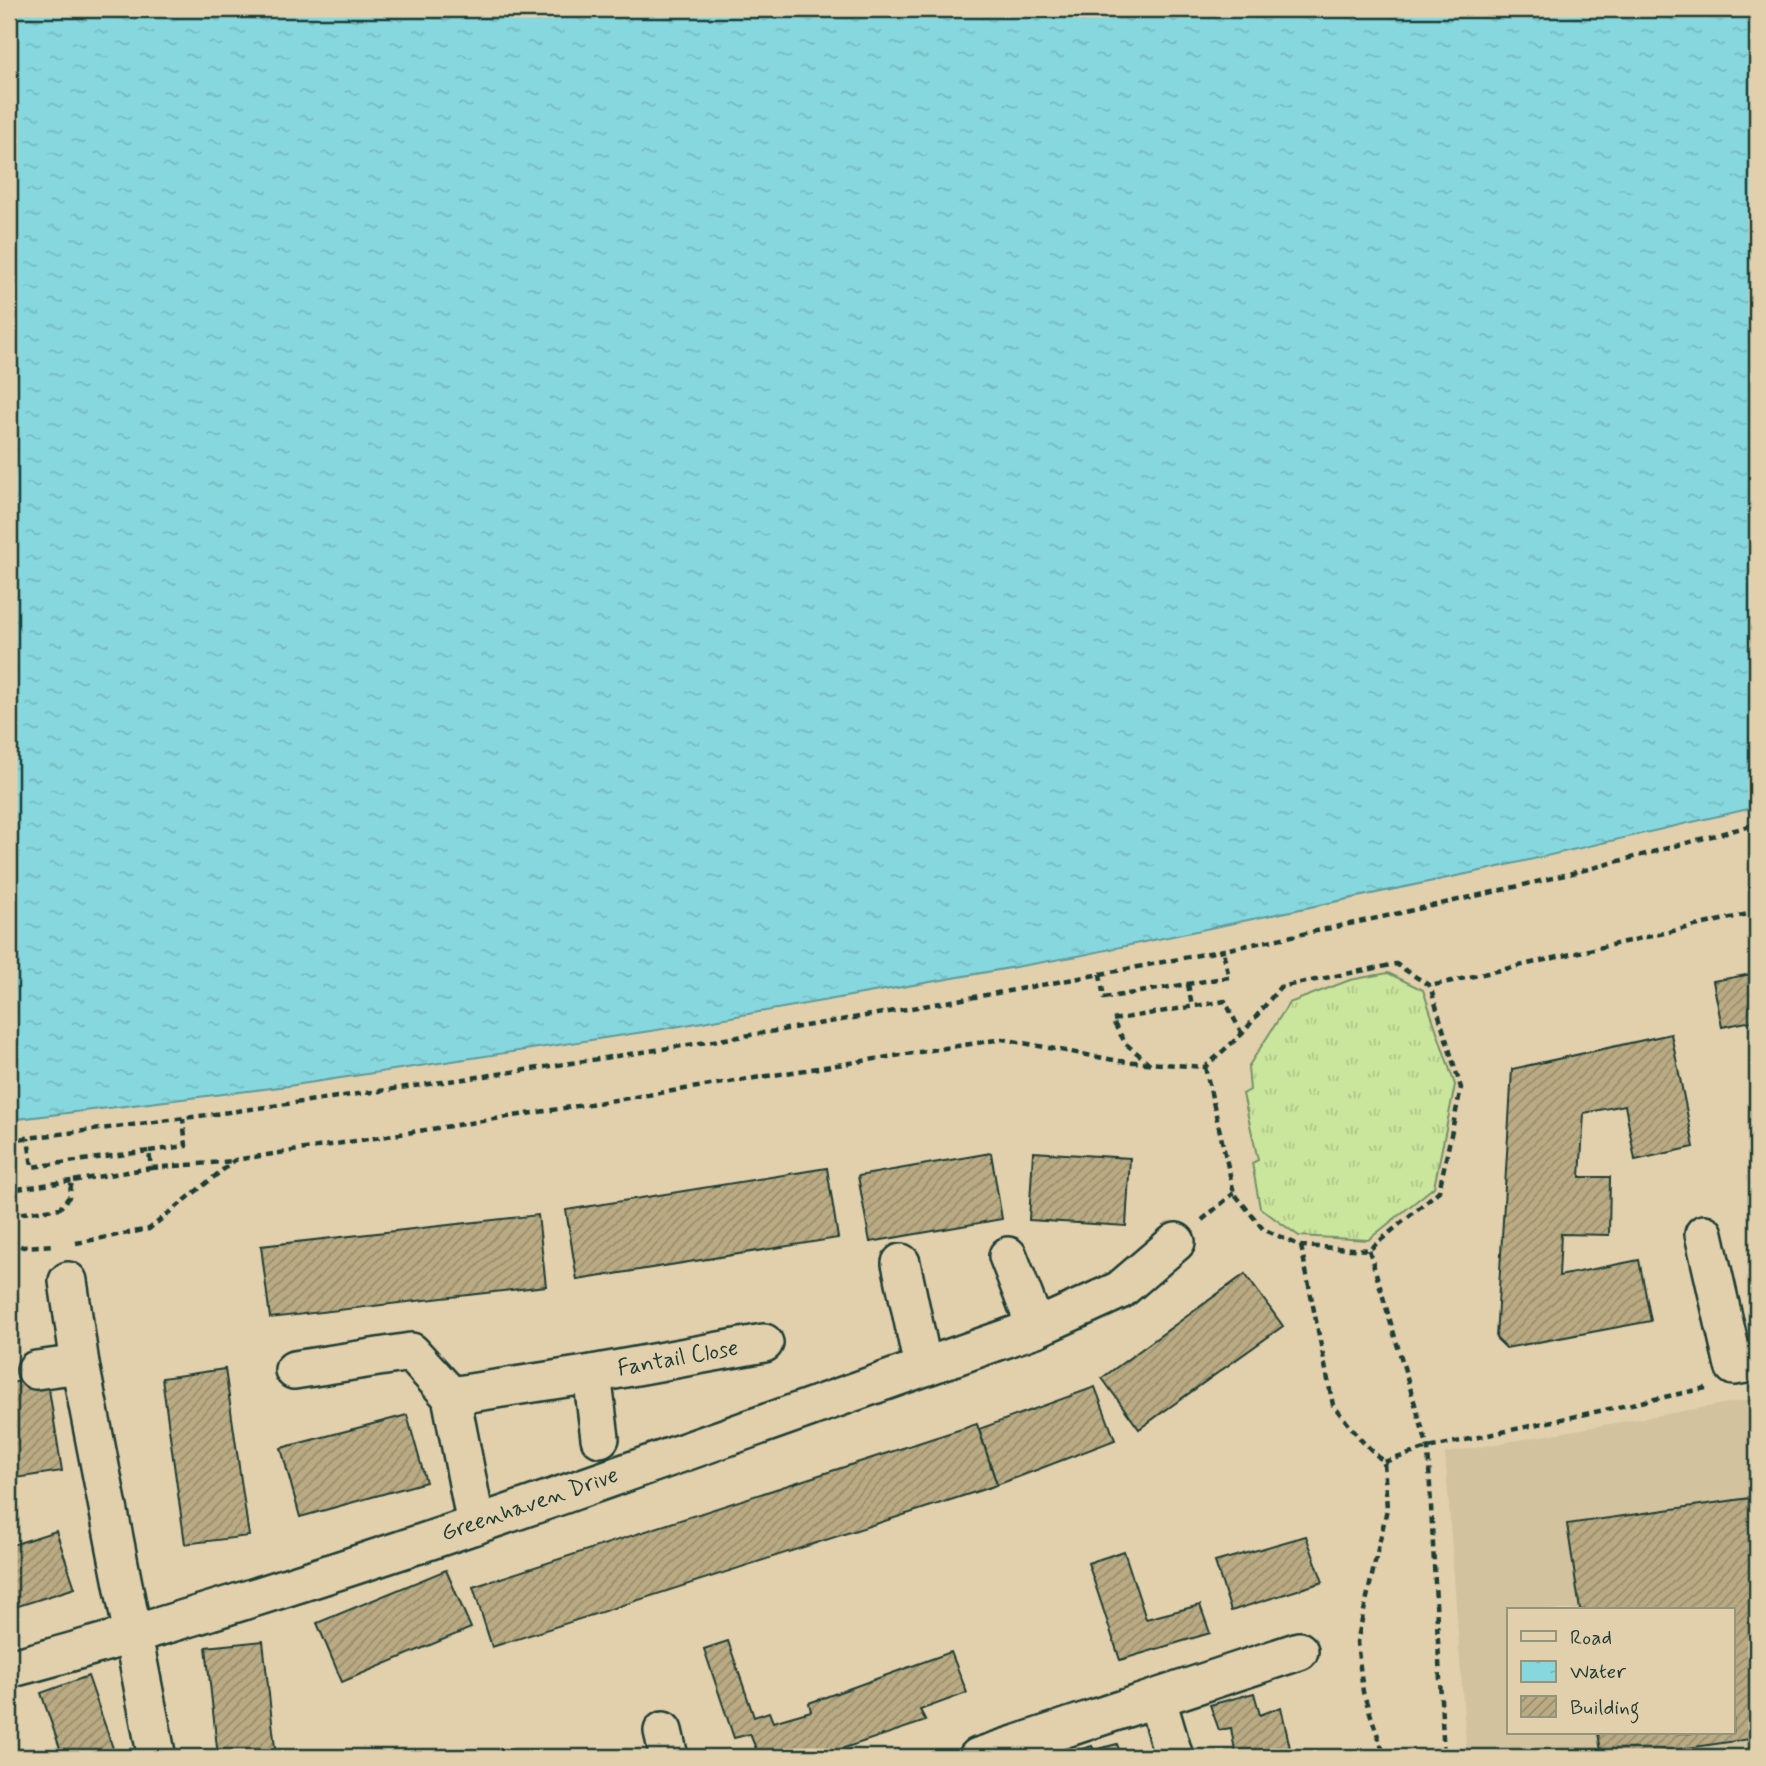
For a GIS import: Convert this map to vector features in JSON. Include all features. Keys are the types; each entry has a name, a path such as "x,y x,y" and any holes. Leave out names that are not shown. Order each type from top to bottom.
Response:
{"street":[{"path":"1704,1234 1746,1364"},
{"name":"Greenhaven Drive","path":"9,1669 134,1636 476,1525 1035,1328 1120,1290 1176,1242"},
{"path":"1007,1256 1035,1328"},
{"path":"901,1263 923,1367"},
{"path":"68,1281 80,1364 156,1753"},
{"name":"Fantail Close","path":"451,1396 764,1343"},
{"path":"293,1370 411,1352 451,1396 476,1525"},
{"path":"36,1370 80,1364"},
{"name":"Fantail Close","path":"592,1374 600,1438"},
{"path":"978,1757 1299,1651"},
{"path":"1157,1700 1174,1757"}],"path":[{"path":"9,1140 183,1119 622,1056 1100,974 1223,951 1508,889 1757,824"},
{"path":"1430,986 1757,912"},
{"path":"1100,974 1104,998 1188,984 1229,976 1223,951"},
{"path":"17,1189 151,1168 235,1160 1002,1039 1119,1061 1205,1067 1242,1034 1280,987 1396,964 1430,986 1461,1088 1439,1191 1369,1250 1301,1246 1263,1229 1234,1194 1205,1067"},
{"path":"1188,984 1192,1007"},
{"path":"1151,1065 1126,1044 1112,1020 1225,1001 1242,1034"},
{"path":"28,1138 32,1167 186,1146 183,1119"},
{"path":"149,1150 151,1168"},
{"path":"75,1244 149,1228 235,1160"},
{"path":"9,1214 60,1208 69,1197 72,1181"},
{"path":"9,1241 23,1247 62,1244"},
{"path":"1301,1246 1334,1405 1362,1441 1384,1462 1387,1509 1357,1642 1363,1692 1385,1757"},
{"path":"1369,1250 1428,1448 1444,1757"},
{"path":"1384,1462 1428,1448 1706,1388 1746,1364"}],"shaded area":[{"path":"1757,1398 1757,1757 1467,1757 1445,1453"}],"green space":[{"path":"1388,973 1423,990 1455,1085 1434,1187 1368,1240 1299,1236 1260,1208 1252,1163 1258,1160 1243,1094 1250,1090 1248,1067 1289,1003 1350,980"}],"water":[{"path":"9,9 1757,9 1757,807 1490,869 1078,956 657,1030 288,1086 9,1120"}],"building":[{"path":"1757,973 1757,1020 1722,1027 1713,981"},
{"path":"1671,1034 1694,1147 1635,1160 1625,1105 1584,1113 1580,1177 1610,1177 1609,1235 1561,1234 1559,1276 1639,1260 1651,1321 1506,1348 1496,1338 1512,1069"},
{"path":"1033,1152 1130,1158 1126,1226 1029,1220"},
{"path":"991,1153 1002,1219 870,1242 858,1176"},
{"path":"827,1168 838,1238 577,1280 566,1210"},
{"path":"538,1215 546,1286 270,1318 261,1246"},
{"path":"1245,1274 1283,1326 1139,1429 1102,1378"},
{"path":"9,1286 16,1343 9,1344"},
{"path":"225,1369 249,1536 185,1544 162,1378"},
{"path":"47,1377 62,1471 9,1479 9,1383"},
{"path":"1095,1387 1115,1440 997,1485 979,1429"},
{"path":"407,1415 426,1482 300,1517 281,1448"},
{"path":"977,1424 997,1485 492,1647 473,1587"},
{"path":"1757,1497 1757,1738 1626,1757 1602,1757 1598,1734 1734,1734 1734,1608 1580,1608 1567,1524"},
{"path":"56,1531 75,1588 9,1609 9,1546"},
{"path":"1306,1536 1323,1582 1231,1611 1215,1562"},
{"path":"1124,1551 1146,1619 1200,1605 1210,1633 1120,1660 1088,1563"},
{"path":"446,1570 471,1628 342,1682 317,1623"},
{"path":"263,1641 276,1757 218,1757 206,1647"},
{"path":"728,1641 754,1717 769,1712 773,1722 811,1711 809,1703 951,1652 967,1693 920,1710 926,1721 826,1754 828,1757 794,1757 790,1748 759,1756 750,1734 734,1738 704,1649"},
{"path":"88,1676 116,1757 63,1757 41,1693"},
{"path":"1254,1693 1260,1715 1281,1707 1292,1757 1236,1757 1231,1728 1219,1730 1210,1705"},
{"path":"1117,1744 1122,1757 1056,1757 1092,1746 1094,1750"}]}
